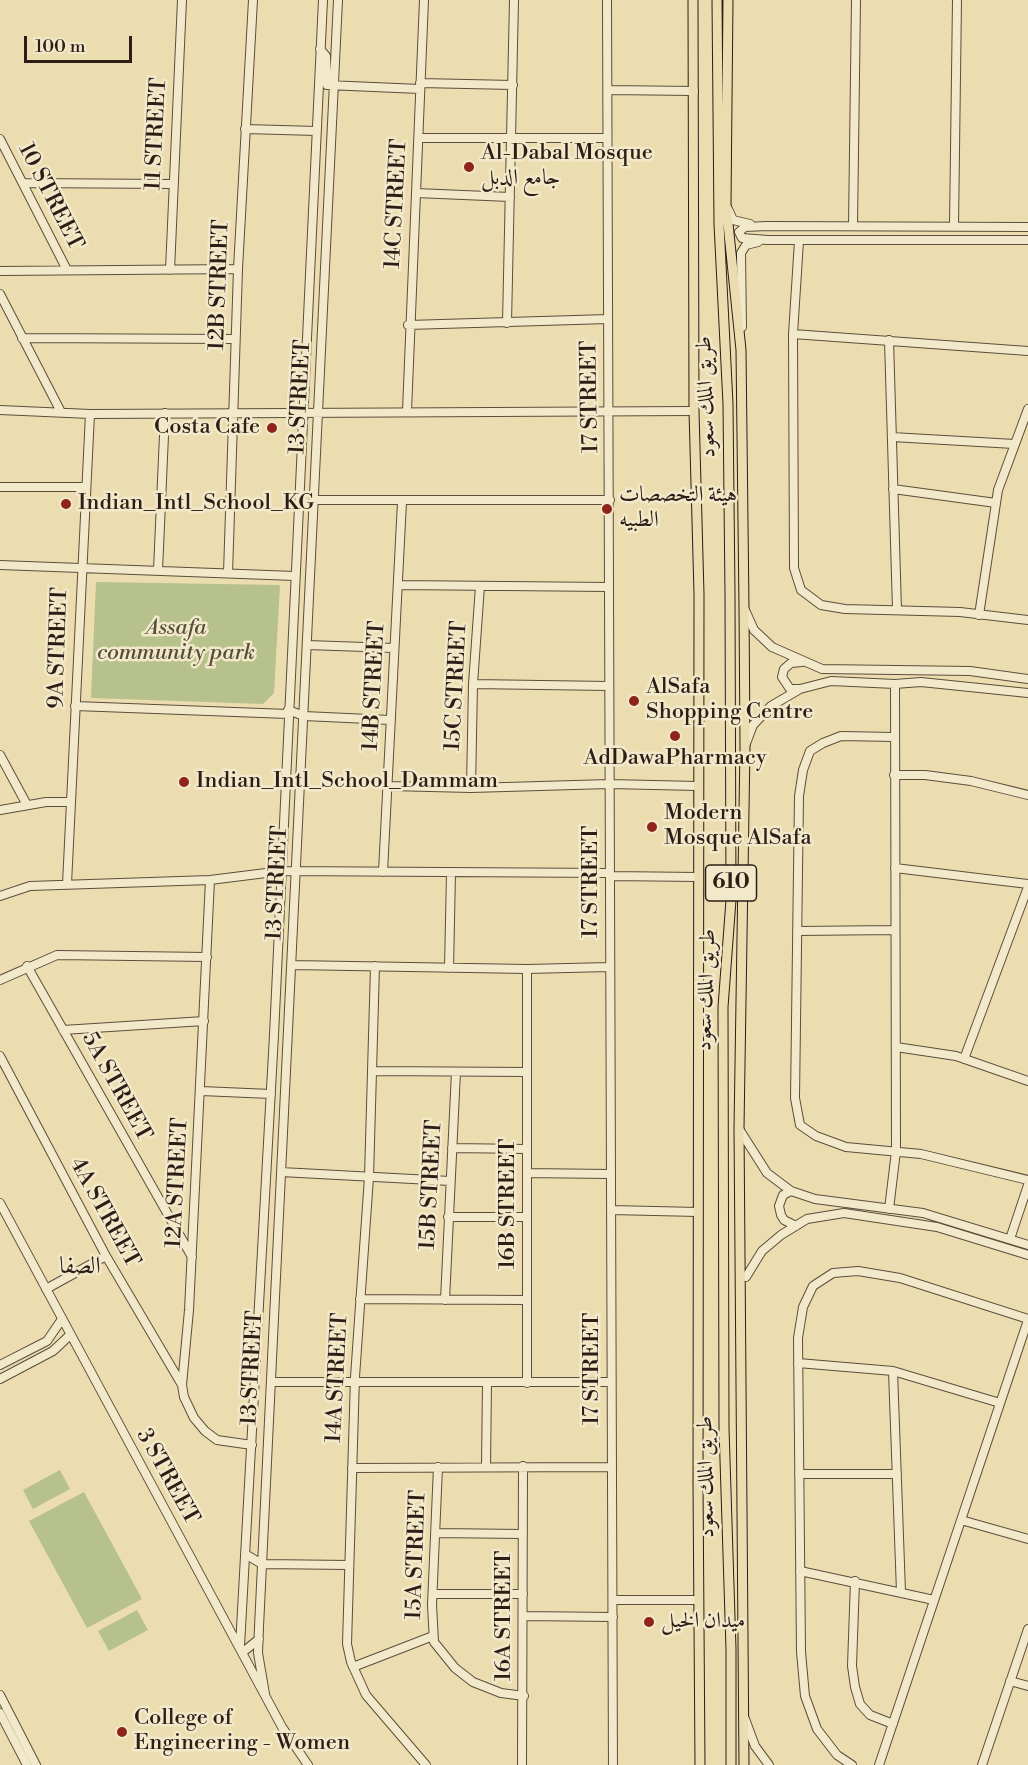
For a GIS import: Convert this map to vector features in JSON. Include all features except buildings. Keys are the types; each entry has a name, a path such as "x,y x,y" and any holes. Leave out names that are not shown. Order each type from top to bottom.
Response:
{"main road":[{"name":"طريق الملك سعود","path":"693,0 694,411 699,594 700,1765"},
{"name":"طريق الملك سعود","path":"718,0 719,224 728,404 730,595 731,900 723,1042 724,1428 731,1648 731,1765"},
{"path":"718,0 723,134 727,140"},
{"path":"728,0 726,204 741,350 744,608 745,747 739,1128 744,1765"}],"street":[{"name":"11 STREET","path":"170,270 172,184 182,0"},
{"name":"12B STREET","path":"228,573 238,269 253,0"},
{"name":"13 STREET","path":"241,1649 271,1094 323,0"},
{"name":"13 STREET","path":"265,1694 258,1638 338,0"},
{"name":"14C STREET","path":"407,411 408,325 424,0"},
{"path":"507,323 514,0"},
{"name":"17 STREET","path":"607,0 606,138 610,413 609,1174 613,1765"},
{"path":"853,226 856,0"},
{"path":"954,226 957,0"},
{"path":"320,49 326,57 326,83 334,86 513,85"},
{"path":"608,90 694,92"},
{"path":"246,129 316,131"},
{"path":"419,138 606,138"},
{"name":"10 STREET","path":"0,139 67,270"},
{"path":"24,183 172,184"},
{"path":"416,194 510,197"},
{"path":"726,204 734,220 741,223 767,225 1028,227"},
{"path":"767,225 745,227 739,232 742,238 799,241 1028,240"},
{"path":"741,350 741,253 746,245 768,240"},
{"path":"1009,240 1028,246"},
{"path":"799,241 793,334 794,568 801,590 822,605 1028,620"},
{"path":"0,271 238,269"},
{"path":"0,294 61,412"},
{"path":"408,325 608,320"},
{"path":"793,334 1028,351"},
{"path":"22,338 235,339"},
{"path":"889,340 897,610"},
{"path":"979,615 996,503 1014,444 1028,409"},
{"path":"0,410 90,414 319,411 610,413 694,411"},
{"path":"158,570 165,413"},
{"name":"9A STREET","path":"67,884 90,414"},
{"path":"892,437 1014,444"},
{"path":"0,487 86,487"},
{"path":"893,489 996,503"},
{"path":"314,501 610,500"},
{"name":"14B STREET","path":"383,872 402,502"},
{"path":"0,565 81,566 296,576"},
{"path":"398,585 609,587"},
{"name":"15C STREET","path":"471,788 472,684 480,586"},
{"path":"744,608 754,630 772,646 822,669 970,671 1028,679"},
{"path":"307,645 394,648"},
{"path":"804,662 791,663 784,669 782,677 790,689 800,689 831,681 895,684 921,682 1028,693"},
{"path":"472,684 609,686"},
{"path":"889,1209 897,1151 895,684"},
{"path":"745,747 753,725 771,706 800,689"},
{"path":"75,706 288,712 304,716 390,720"},
{"path":"894,737 841,736 823,742 810,751 799,796 795,1098 800,1125 816,1136 846,1147 897,1151 951,1161 1028,1180"},
{"path":"0,754 27,805"},
{"path":"894,775 925,775 971,781 1028,795"},
{"path":"389,786 471,788 609,784 698,786"},
{"path":"0,810 27,805 70,802"},
{"path":"895,868 1028,885 964,1059"},
{"path":"0,896 30,886 210,880 296,871 698,877"},
{"path":"449,968 451,873"},
{"name":"12A STREET","path":"210,880 192,1258 182,1385 184,1397 194,1418 205,1431 218,1440 252,1445"},
{"path":"797,931 895,930"},
{"path":"0,980 27,966 57,955 207,957"},
{"path":"292,965 527,969 609,967"},
{"name":"5A STREET","path":"27,966 192,1258"},
{"name":"14A STREET","path":"375,966 369,1177 355,1384 347,1644 353,1667 366,1695 426,1765"},
{"name":"16B STREET","path":"527,969 527,1383"},
{"path":"63,1030 204,1021"},
{"path":"896,1047 964,1059 1028,1081"},
{"name":"4A STREET","path":"0,1056 106,1257 182,1385"},
{"path":"372,1071 527,1072"},
{"name":"15B STREET","path":"445,1300 456,1072"},
{"path":"201,1091 271,1094"},
{"path":"739,1128 767,1173 791,1191 815,1199 923,1213 1028,1245"},
{"path":"452,1148 527,1149"},
{"path":"281,1172 450,1181"},
{"path":"527,1173 609,1174"},
{"path":"1010,1239 1028,1185"},
{"path":"791,1191 783,1196 779,1206 780,1215 784,1220 796,1226"},
{"name":"3 STREET","path":"0,1203 282,1727 308,1765"},
{"path":"610,1210 698,1212"},
{"path":"746,1277 762,1251 796,1226 807,1219 844,1214 889,1218 937,1227 1028,1255"},
{"path":"448,1217 527,1217"},
{"path":"46,1288 106,1257"},
{"path":"852,1765 837,1755 817,1729 805,1696 801,1652 798,1338 803,1307 813,1286 833,1274 858,1271 900,1278 1028,1320 879,1765"},
{"path":"360,1299 527,1300"},
{"path":"0,1365 47,1341 62,1319"},
{"path":"0,1378 53,1351 70,1335"},
{"path":"47,1341 53,1351"},
{"path":"798,1363 893,1371 1000,1403"},
{"path":"893,1371 901,1592"},
{"path":"271,1382 355,1384 611,1382"},
{"path":"486,1467 487,1383"},
{"name":"16A STREET","path":"522,1765 523,1466"},
{"name":"15A STREET","path":"438,1467 433,1594 434,1642 442,1654 473,1683 501,1693 524,1696"},
{"path":"352,1468 612,1467"},
{"path":"799,1474 897,1474"},
{"path":"961,1520 1028,1539"},
{"path":"436,1533 523,1534"},
{"path":"245,1554 262,1564 349,1565"},
{"path":"800,1571 855,1581 934,1600"},
{"path":"855,1581 852,1666 855,1687 860,1704 870,1715 893,1724"},
{"path":"433,1594 523,1594"},
{"path":"613,1600 699,1600"},
{"path":"523,1616 613,1617"},
{"path":"982,1765 1028,1629"},
{"path":"353,1667 433,1636"},
{"path":"241,1649 258,1638"},
{"path":"1010,1681 1028,1686"},
{"path":"0,1695 36,1765"},
{"path":"0,1713 27,1765"},
{"path":"745,1719 755,1746 769,1765"}],"green space":[{"name":"Assafa community park","path":"96,582 280,585 274,693 263,704 91,698"},
{"path":"60,1470 70,1489 33,1509 23,1490"},
{"path":"84,1492 142,1599 87,1628 29,1521"},
{"path":"137,1610 148,1630 109,1651 98,1631"}],"place":[{"name":"Al-Dabal Mosque جامع الدبل","path":"469,167"},
{"name":"Costa Cafe","path":"272,428"},
{"name":"Indian_Intl_School_KG","path":"66,504"},
{"name":"هيئة التخصصات الطبيه","path":"607,509"},
{"name":"AlSafa Shopping Centre","path":"634,701"},
{"name":"AdDawaPharmacy","path":"675,736"},
{"name":"Indian_Intl_School_Dammam","path":"184,782"},
{"name":"Modern Mosque AlSafa","path":"652,827"},
{"name":"ميدان الخيل","path":"649,1622"},
{"name":"College of Engineering - Women","path":"122,1732"}],"district":[{"name":"الصفا","path":"80,1267"}]}
